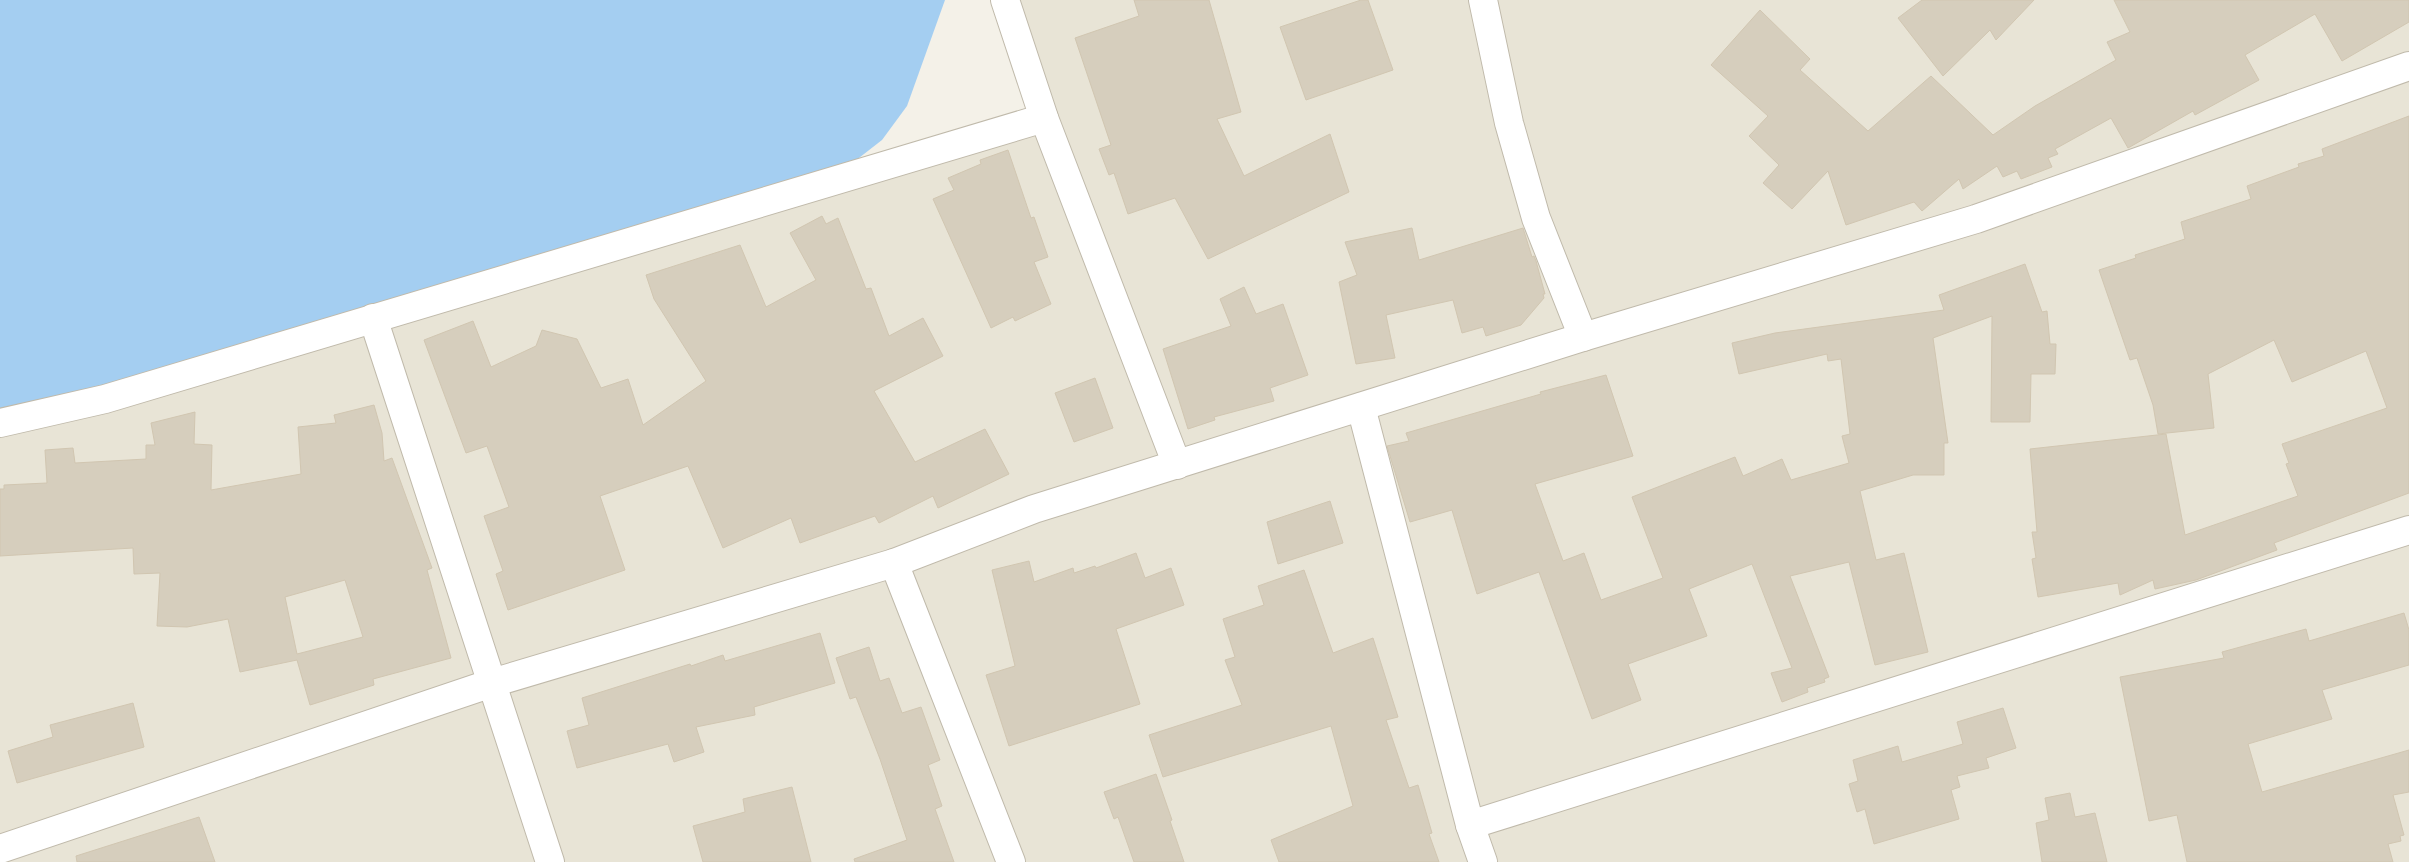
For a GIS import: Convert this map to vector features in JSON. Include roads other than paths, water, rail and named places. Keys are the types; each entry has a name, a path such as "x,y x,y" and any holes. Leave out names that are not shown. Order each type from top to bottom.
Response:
{"street":[{"path":"1005,0 1044,118 1177,464"},
{"path":"1484,0 1509,122 1536,218 1582,337"},
{"path":"0,849 492,683 894,563 1034,509 1582,337 1976,219 2409,66"},
{"path":"0,423 105,399 1044,118"},
{"path":"373,318 550,862"},
{"path":"1360,407 1470,825 1483,862"},
{"path":"1470,825 2409,530"},
{"path":"894,563 1011,862"}],"water":[{"path":"0,0 945,0 907,106 882,140 846,168 169,370 0,410"}]}
